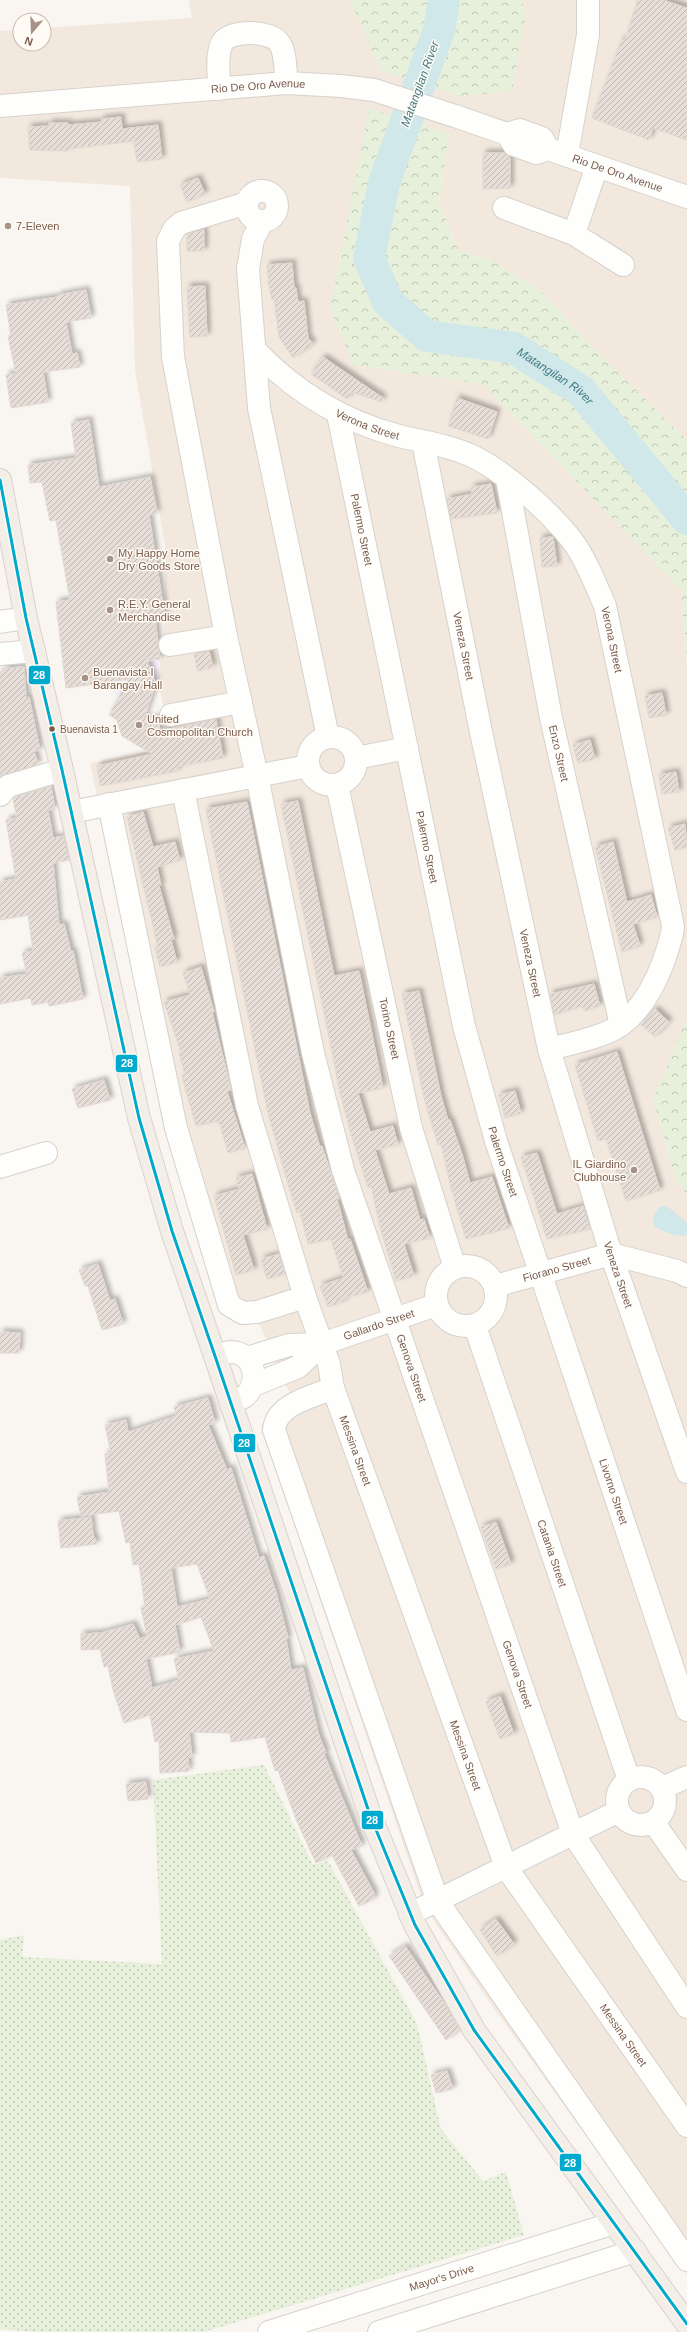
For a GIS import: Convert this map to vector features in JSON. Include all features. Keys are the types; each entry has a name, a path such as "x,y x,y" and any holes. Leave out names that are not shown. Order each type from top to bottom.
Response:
{"main road":[{"path":"0,480 26,618 62,770 139,1118 172,1231 370,1815 410,1914 474,2030 687,2324"}],"street":[{"path":"557,152 588,35 588,0"},
{"path":"219,89 220,52 222,43 226,38 249,32 263,33 275,38 281,45 287,83"},
{"name":"Rio De Oro Avenue","path":"1,106 287,83 341,86 374,90 507,134 514,145 536,153 557,152 687,197"},
{"path":"574,234 597,166"},
{"name":"Genova Street","path":"256,351 248,269 253,238 262,222 250,216 247,203 181,223 174,229 168,241 172,357 226,636 257,776 313,1054 344,1170 573,1834 687,2006"},
{"path":"504,208 574,234 623,265"},
{"path":"256,351 255,368 259,408 328,737"},
{"name":"Verona Street","path":"256,351 275,371 298,390 338,414 370,427 423,442 448,447 472,456 507,479 547,513 571,539 590,570 605,606 672,918 672,934 656,978 634,1012 621,1025 597,1036 549,1049"},
{"name":"Palermo Street","path":"338,414 464,1026 496,1141 541,1274"},
{"name":"Veneza Street","path":"423,442 481,732 549,1049 611,1254 685,1458"},
{"name":"Enzo Street","path":"507,479 551,718 621,1025"},
{"path":"0,622 26,618"},
{"path":"170,645 226,636"},
{"path":"0,654 34,651"},
{"path":"171,715 241,702"},
{"path":"328,737 335,737 346,742 351,746 356,758 353,772 349,778 337,785 318,781 308,766 308,760 312,747 316,742 328,737"},
{"path":"356,758 407,748"},
{"path":"71,812 308,766"},
{"path":"0,795 8,786 62,770"},
{"name":"Torino Street","path":"337,785 411,1128 455,1268"},
{"name":"Messina Street","path":"183,790 247,1106 305,1297 322,1344 333,1388 506,1867 687,2126"},
{"path":"109,804 176,1128 229,1305 243,1313 257,1312 305,1297"},
{"path":"0,1167 46,1153"},
{"name":"Fiorano Street","path":"495,1286 611,1254 677,1270 687,1276"},
{"path":"467,1266 479,1268 489,1276 495,1286 497,1298 494,1310 486,1320 475,1326 463,1327 451,1324 442,1316 436,1305 435,1294 438,1283 445,1274 455,1268 467,1266"},
{"name":"Livorno Street","path":"541,1274 687,1710"},
{"name":"Gallardo Street","path":"322,1344 436,1305"},
{"name":"Catania Street","path":"475,1326 629,1780"},
{"path":"215,1356 231,1352 247,1358 289,1345 322,1344"},
{"path":"230,1402 244,1397 254,1385 298,1367 322,1344"},
{"path":"247,1358 254,1370 254,1385"},
{"path":"333,1388 284,1409 274,1423 274,1430 438,1902 687,2260"},
{"path":"638,1777 647,1777 656,1782 662,1788 666,1804 664,1812 654,1823 646,1825 630,1823 619,1811 617,1797 624,1784 629,1780 638,1777"},
{"path":"662,1788 687,1777"},
{"path":"410,1914 438,1902 619,1811"},
{"path":"654,1823 687,1870"},
{"name":"Mayor's Drive","path":"269,2332 614,2223"},
{"path":"379,2332 635,2251"}],"shaded area":[{"path":"189,0 350,0 381,71 525,18 522,0 687,0 687,440 594,349 538,288 488,259 459,251 439,202 449,134 353,365 483,384 681,590 687,664 687,1018 653,1099 675,1178 687,1195 687,2275 495,2010 425,1908 261,1427 270,1408 289,1392 258,1321 236,1320 167,1128 90,763 173,746 158,682 165,618 165,546 135,370 130,186 0,178 0,31 12,30 12,52 52,52 52,27 192,18"},
{"path":"160,659 158,682 151,704 126,706 106,683 103,667"}],"green space":[{"path":"350,0 522,0 525,18 512,91 461,96 381,71"},
{"path":"369,108 449,134 439,202 459,251 488,259 538,288 594,349 687,440 687,664 681,590 483,384 353,365 330,309"},
{"path":"687,1018 687,1195 675,1178 653,1099"},
{"path":"264,1765 313,1865 328,1861 417,2024 441,2129 483,2181 506,2172 524,2235 204,2332 36,2332 0,2329 0,1940 24,1935 22,1957 162,1964 153,1780"}],"water":[{"path":"664,1206 671,1209 687,1222 687,1235 674,1235 654,1226 653,1218 655,1214 659,1207"}],"building":[{"path":"638,0 663,0 687,8 687,140 653,128 649,140 592,118 622,39 625,40"},
{"path":"121,117 122,129 158,125 162,159 137,162 134,141 68,149 68,151 30,150 28,127 49,126 49,123 68,123 68,125 102,122 101,119"},
{"path":"483,153 505,153 510,157 510,188 483,189"},
{"path":"198,178 205,194 187,202 180,185"},
{"path":"204,230 204,251 187,251 187,234"},
{"path":"292,263 294,288 296,288 298,302 304,301 308,338 313,344 293,358 279,337 274,299 272,300 269,286 267,265"},
{"path":"205,286 207,336 190,337 187,287"},
{"path":"86,290 91,318 66,322 72,354 77,353 80,367 43,372 48,402 11,408 6,375 16,374 8,336 11,336 6,305 58,297 58,295"},
{"path":"323,357 383,398 382,402 352,392 347,399 311,374"},
{"path":"457,398 497,412 488,439 448,426"},
{"path":"89,420 99,487 150,477 157,513 149,515 165,618 155,619 160,659 147,661 156,684 144,719 158,718 160,731 216,719 223,758 177,767 178,771 100,786 97,766 152,754 122,736 117,720 109,715 129,679 66,688 56,602 70,600 56,520 50,521 42,482 30,483 28,465 76,458 71,423"},
{"path":"491,484 497,513 451,519 447,499 472,494 471,487"},
{"path":"553,537 557,566 542,567 540,538"},
{"path":"209,651 213,667 198,671 194,655"},
{"path":"24,667 26,698 29,697 40,750 34,751 38,764 0,777 0,672 5,671 5,668"},
{"path":"662,693 666,715 649,718 645,696"},
{"path":"590,740 595,759 578,763 573,745"},
{"path":"676,772 679,792 662,794 659,775"},
{"path":"51,786 55,809 48,810 53,838 64,836 69,860 53,863 59,925 64,924 71,952 73,951 83,999 49,1006 48,1002 32,1005 31,998 0,1004 0,978 27,974 22,953 33,951 28,915 0,920 0,882 16,879 6,820 17,818 13,799 15,797"},
{"path":"298,801 334,976 359,971 383,1088 358,1093 370,1132 393,1126 398,1145 375,1150 389,1194 411,1188 420,1220 424,1219 430,1238 404,1244 414,1276 396,1281 381,1230 371,1187 368,1188 340,1093 281,804"},
{"path":"247,802 310,1113 320,1147 322,1146 337,1191 339,1199 337,1199 348,1240 350,1239 368,1292 344,1298 345,1301 328,1307 320,1286 343,1278 331,1239 308,1244 300,1212 297,1213 288,1184 268,1113 206,809"},
{"path":"143,812 153,847 175,842 180,860 157,867 161,885 159,886 174,939 171,940 177,962 160,967 155,948 158,947 127,817"},
{"path":"685,824 687,847 675,850 668,828"},
{"path":"613,842 627,902 651,895 657,917 633,924 640,946 622,952 595,847"},
{"path":"201,967 214,1012 212,1012 230,1085 231,1090 227,1091 245,1148 228,1153 220,1124 218,1124 217,1121 196,1126 182,1076 185,1075 179,1053 181,1052 164,1002 190,995 183,973"},
{"path":"594,984 600,1006 584,1011 582,1006 554,1015 550,994"},
{"path":"419,991 441,1096 448,1120 450,1120 462,1154 470,1183 492,1177 509,1228 466,1239 451,1188 441,1144 438,1145 424,1098 402,994"},
{"path":"655,1009 669,1022 655,1037 641,1025"},
{"path":"617,1052 660,1190 626,1201 606,1139 598,1141 575,1065"},
{"path":"104,1080 110,1100 78,1108 72,1089"},
{"path":"515,1091 521,1113 505,1118 499,1095"},
{"path":"537,1153 557,1214 583,1206 590,1229 547,1239 521,1157"},
{"path":"252,1174 267,1229 243,1235 254,1270 236,1275 214,1196 239,1189 236,1178"},
{"path":"279,1254 285,1274 267,1279 261,1259"},
{"path":"98,1264 110,1301 115,1299 123,1324 102,1330 88,1286 85,1286 79,1270"},
{"path":"0,1332 20,1333 19,1353 0,1353"},
{"path":"208,1398 215,1423 208,1425 227,1470 231,1468 259,1558 264,1556 276,1592 288,1638 286,1639 291,1670 303,1668 319,1736 326,1753 324,1754 362,1846 351,1850 374,1893 374,1899 359,1906 332,1855 316,1863 296,1819 278,1770 275,1771 265,1737 231,1742 230,1733 189,1732 192,1757 188,1757 189,1771 160,1773 159,1741 155,1742 150,1715 124,1723 113,1690 108,1666 104,1667 100,1649 81,1650 81,1634 101,1633 133,1624 142,1643 141,1638 147,1636 141,1608 145,1607 139,1564 133,1565 130,1542 126,1543 119,1511 81,1516 77,1497 109,1492 105,1454 111,1453 105,1425 126,1420 128,1432 176,1416 174,1407","holes":["197,1564 210,1599 177,1607 171,1568","201,1617 214,1651 174,1659 179,1680 152,1688 146,1659 180,1652 175,1625"]},
{"path":"91,1517 93,1535 97,1544 61,1548 58,1521"},
{"path":"496,1522 511,1564 496,1569 481,1527"},
{"path":"500,1696 514,1734 500,1739 486,1702"},
{"path":"146,1782 148,1799 128,1801 126,1784"},
{"path":"496,1919 514,1944 497,1956 480,1930"},
{"path":"405,1946 447,2007 460,2030 446,2040 389,1956"},
{"path":"447,2071 453,2089 436,2093 431,2075"}],"waterway":[{"name":"Matangilan River","path":"444,0 439,30 384,183 369,258 388,302 427,336 514,348 581,391 687,519"}],"transit line":[{"name":"28","path":"0,480 26,618 62,770 139,1118 172,1231 370,1815 415,1925 474,2030 687,2324"}],"place":[{"name":"7-Eleven","path":"8,226"},
{"name":"My Happy Home Dry Goods Store","path":"110,559"},
{"name":"R.E.Y. General Merchandise","path":"110,610"},
{"name":"Buenavista I Barangay Hall","path":"85,678"},
{"name":"United Cosmopolitan Church","path":"139,725"},
{"name":"Buenavista 1","path":"52,729"},
{"name":"IL Giardino Clubhouse","path":"634,1170"}]}
